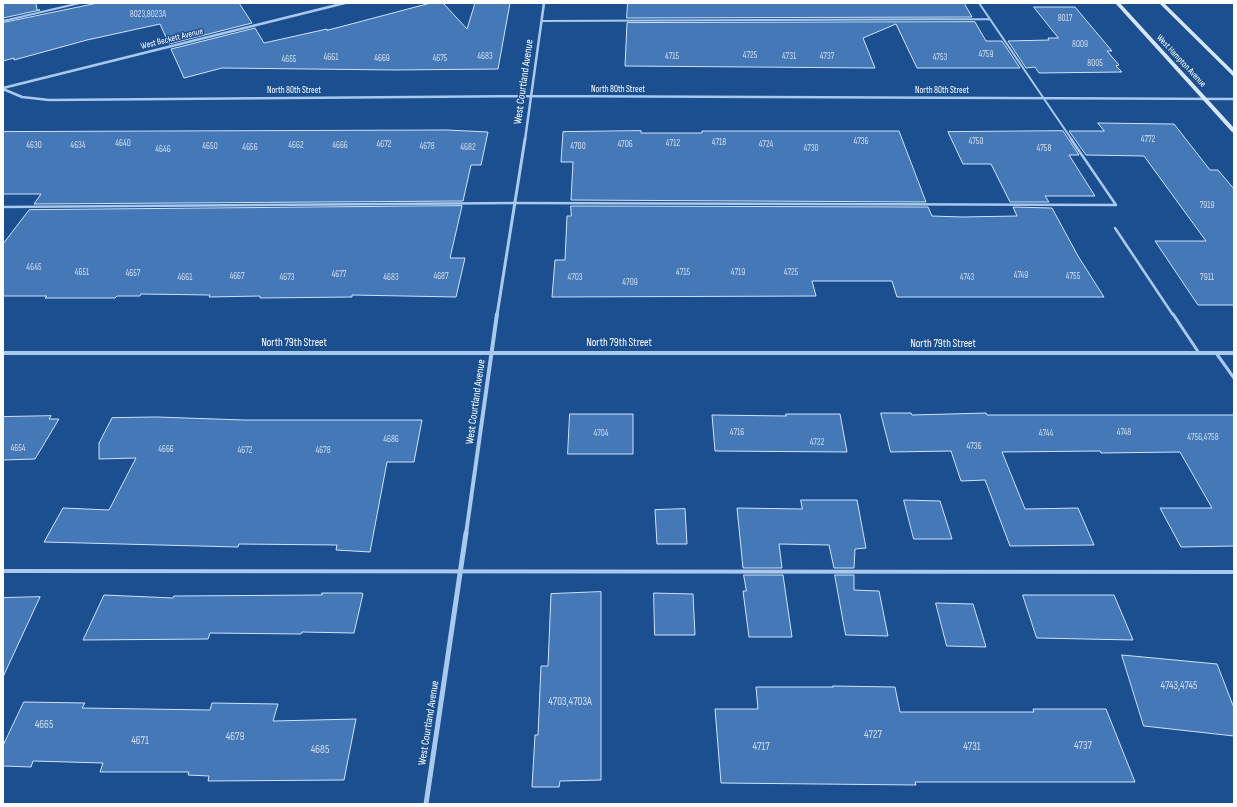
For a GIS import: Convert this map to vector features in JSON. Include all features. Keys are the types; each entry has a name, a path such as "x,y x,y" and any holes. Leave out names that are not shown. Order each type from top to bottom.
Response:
{"main road":[{"name":"West Hampton Avenue","path":"1117,3 1234,131"},
{"path":"1161,3 1234,75"}],"street":[{"name":"West Beckett Avenue","path":"3,88 345,3"},
{"name":"West Courtland Avenue","path":"426,804 544,3"},
{"name":"North 80th Street","path":"3,88 22,97 49,100 531,96 1234,99"},
{"name":"North 79th Street","path":"3,353 1234,353"}],"lane":[{"path":"3,21 80,3"},
{"path":"3,207 515,203 1116,205 979,3"},
{"path":"542,21 990,19"},
{"path":"1115,228 1199,353"},
{"path":"1216,353 1234,378"},
{"path":"3,571 461,570 1234,572"}],"building":[{"path":"3,3 36,3 37,10 40,10 3,18"},
{"path":"98,3 239,3 252,23 169,44 160,24 87,40 14,60 14,58 3,61 3,23"},
{"path":"431,3 443,3 467,29 475,3 510,3 498,69 395,70 222,68 184,78 171,49 255,28 264,43 327,30"},
{"path":"628,3 964,3 972,17 627,18"},
{"path":"1034,7 1075,7 1112,51 1107,51 1119,65 1116,66 1122,72 1039,73 1035,67 1026,68 1008,41 1049,40 1048,38 1058,38"},
{"path":"975,22 986,41 1002,41 1020,68 917,68 896,24 863,38 875,68 625,66 627,23"},
{"path":"1098,123 1174,124 1210,170 1218,170 1234,189 1234,305 1198,305 1155,241 1206,241 1144,156 1086,155 1069,131 1104,131"},
{"path":"447,130 488,132 481,165 471,165 463,201 34,204 41,194 3,194 3,132"},
{"path":"641,131 641,133 702,133 702,131 899,131 926,202 571,200 573,162 561,162 563,132"},
{"path":"1063,131 1079,155 1069,155 1095,196 1045,196 1049,202 1010,202 991,164 963,164 948,132"},
{"path":"462,206 450,258 465,258 456,297 352,295 352,297 260,298 260,296 209,297 210,295 141,294 140,296 117,296 115,298 45,298 47,296 3,296 3,244 29,210"},
{"path":"571,206 928,207 932,216 962,217 1017,216 1013,207 1052,208 1078,256 1104,297 897,297 892,281 812,281 816,296 552,297 555,260 565,260 567,216 571,216"},
{"path":"881,413 911,413 912,415 986,413 987,415 1234,415 1234,546 1181,547 1160,508 1212,508 1180,452 1101,453 1100,451 1002,452 1025,509 1078,508 1094,545 1010,546 985,480 961,481 951,451 891,452"},
{"path":"570,414 633,414 633,454 568,454"},
{"path":"786,414 840,414 847,452 715,451 712,415 786,416"},
{"path":"51,416 49,419 59,419 35,459 3,460 3,417"},
{"path":"157,417 244,420 422,420 414,462 387,462 370,552 336,550 337,545 239,544 238,547 44,542 63,508 109,510 136,458 99,459 99,443 112,418"},
{"path":"801,500 857,500 866,548 855,549 854,568 834,568 829,545 779,544 782,568 743,568 737,508 802,509"},
{"path":"904,500 940,501 952,539 914,539"},
{"path":"685,509 687,544 657,544 655,510"},
{"path":"744,575 783,575 792,637 749,637 743,591 746,591"},
{"path":"835,575 854,575 854,590 879,591 888,636 846,635"},
{"path":"601,592 601,780 560,781 559,787 532,787 535,735 538,735 541,666 548,666 551,594"},
{"path":"322,593 363,594 354,633 210,633 208,639 83,640 104,595 173,598 174,596 322,595"},
{"path":"654,593 693,594 695,635 655,635"},
{"path":"1023,595 1114,595 1133,640 1037,638"},
{"path":"40,597 3,677 3,598"},
{"path":"936,603 973,604 986,647 947,646"},
{"path":"1122,655 1217,664 1234,708 1234,736 1144,726"},
{"path":"756,687 895,687 900,712 1034,712 1033,709 1106,709 1135,782 915,782 916,785 721,783 715,709 758,709"},
{"path":"24,702 85,703 82,708 210,710 212,703 278,704 273,721 356,719 344,780 208,781 209,776 188,775 189,772 100,772 103,763 33,761 31,767 3,766 3,746"}]}
